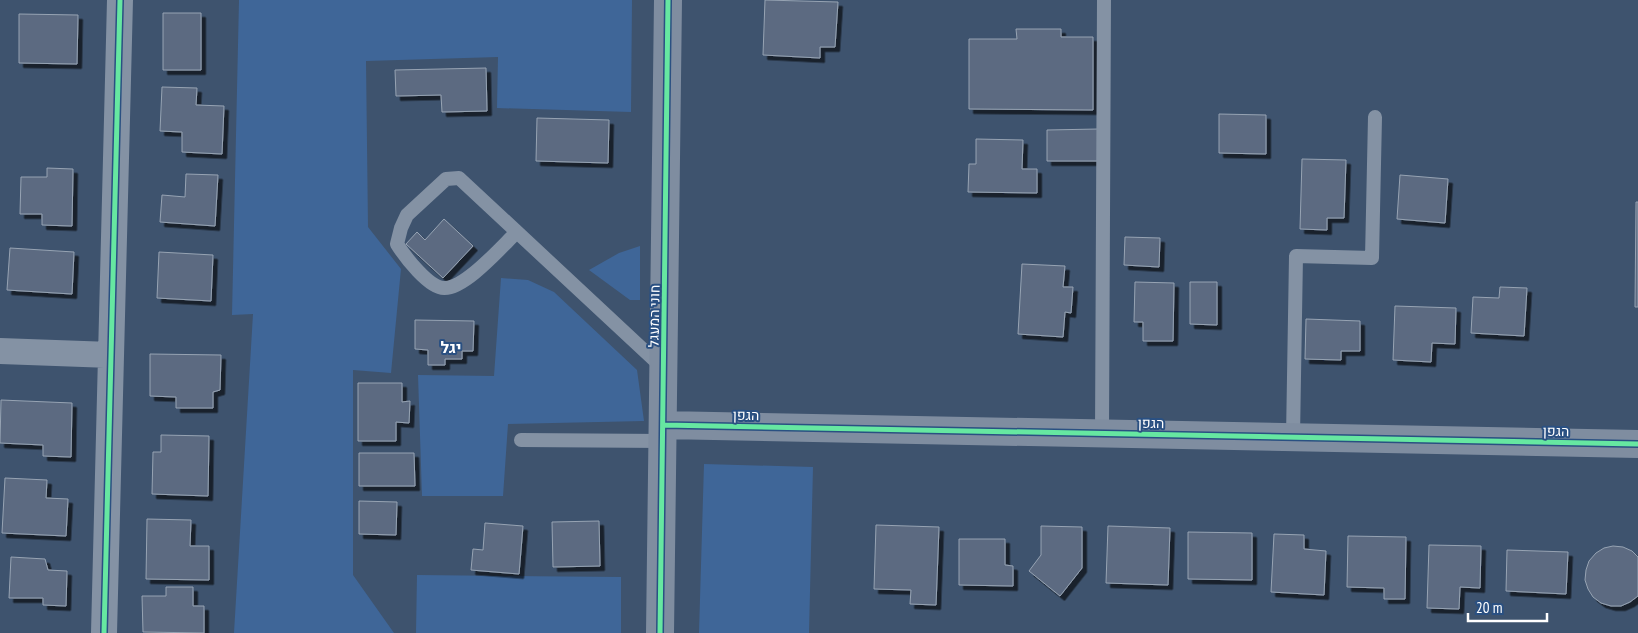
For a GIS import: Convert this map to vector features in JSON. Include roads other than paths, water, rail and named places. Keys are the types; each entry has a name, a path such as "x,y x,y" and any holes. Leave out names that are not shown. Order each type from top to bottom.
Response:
{"street":[{"path":"104,633 120,0"},
{"name":"חוני המעגל","path":"660,633 668,0"},
{"path":"0,351 111,356"},
{"name":"הגפן","path":"664,433 1102,434 1638,444"}],"lane":[{"path":"1102,434 1104,0"},
{"path":"1293,437 1296,256 1372,258 1375,117"},
{"path":"517,232 467,280 455,287 443,289 431,283 405,257 397,244 401,228 407,216 446,178 459,178 517,232 664,370"},
{"path":"521,440 664,433"}],"district":[{"name":"יגל","path":"451,347"}]}
